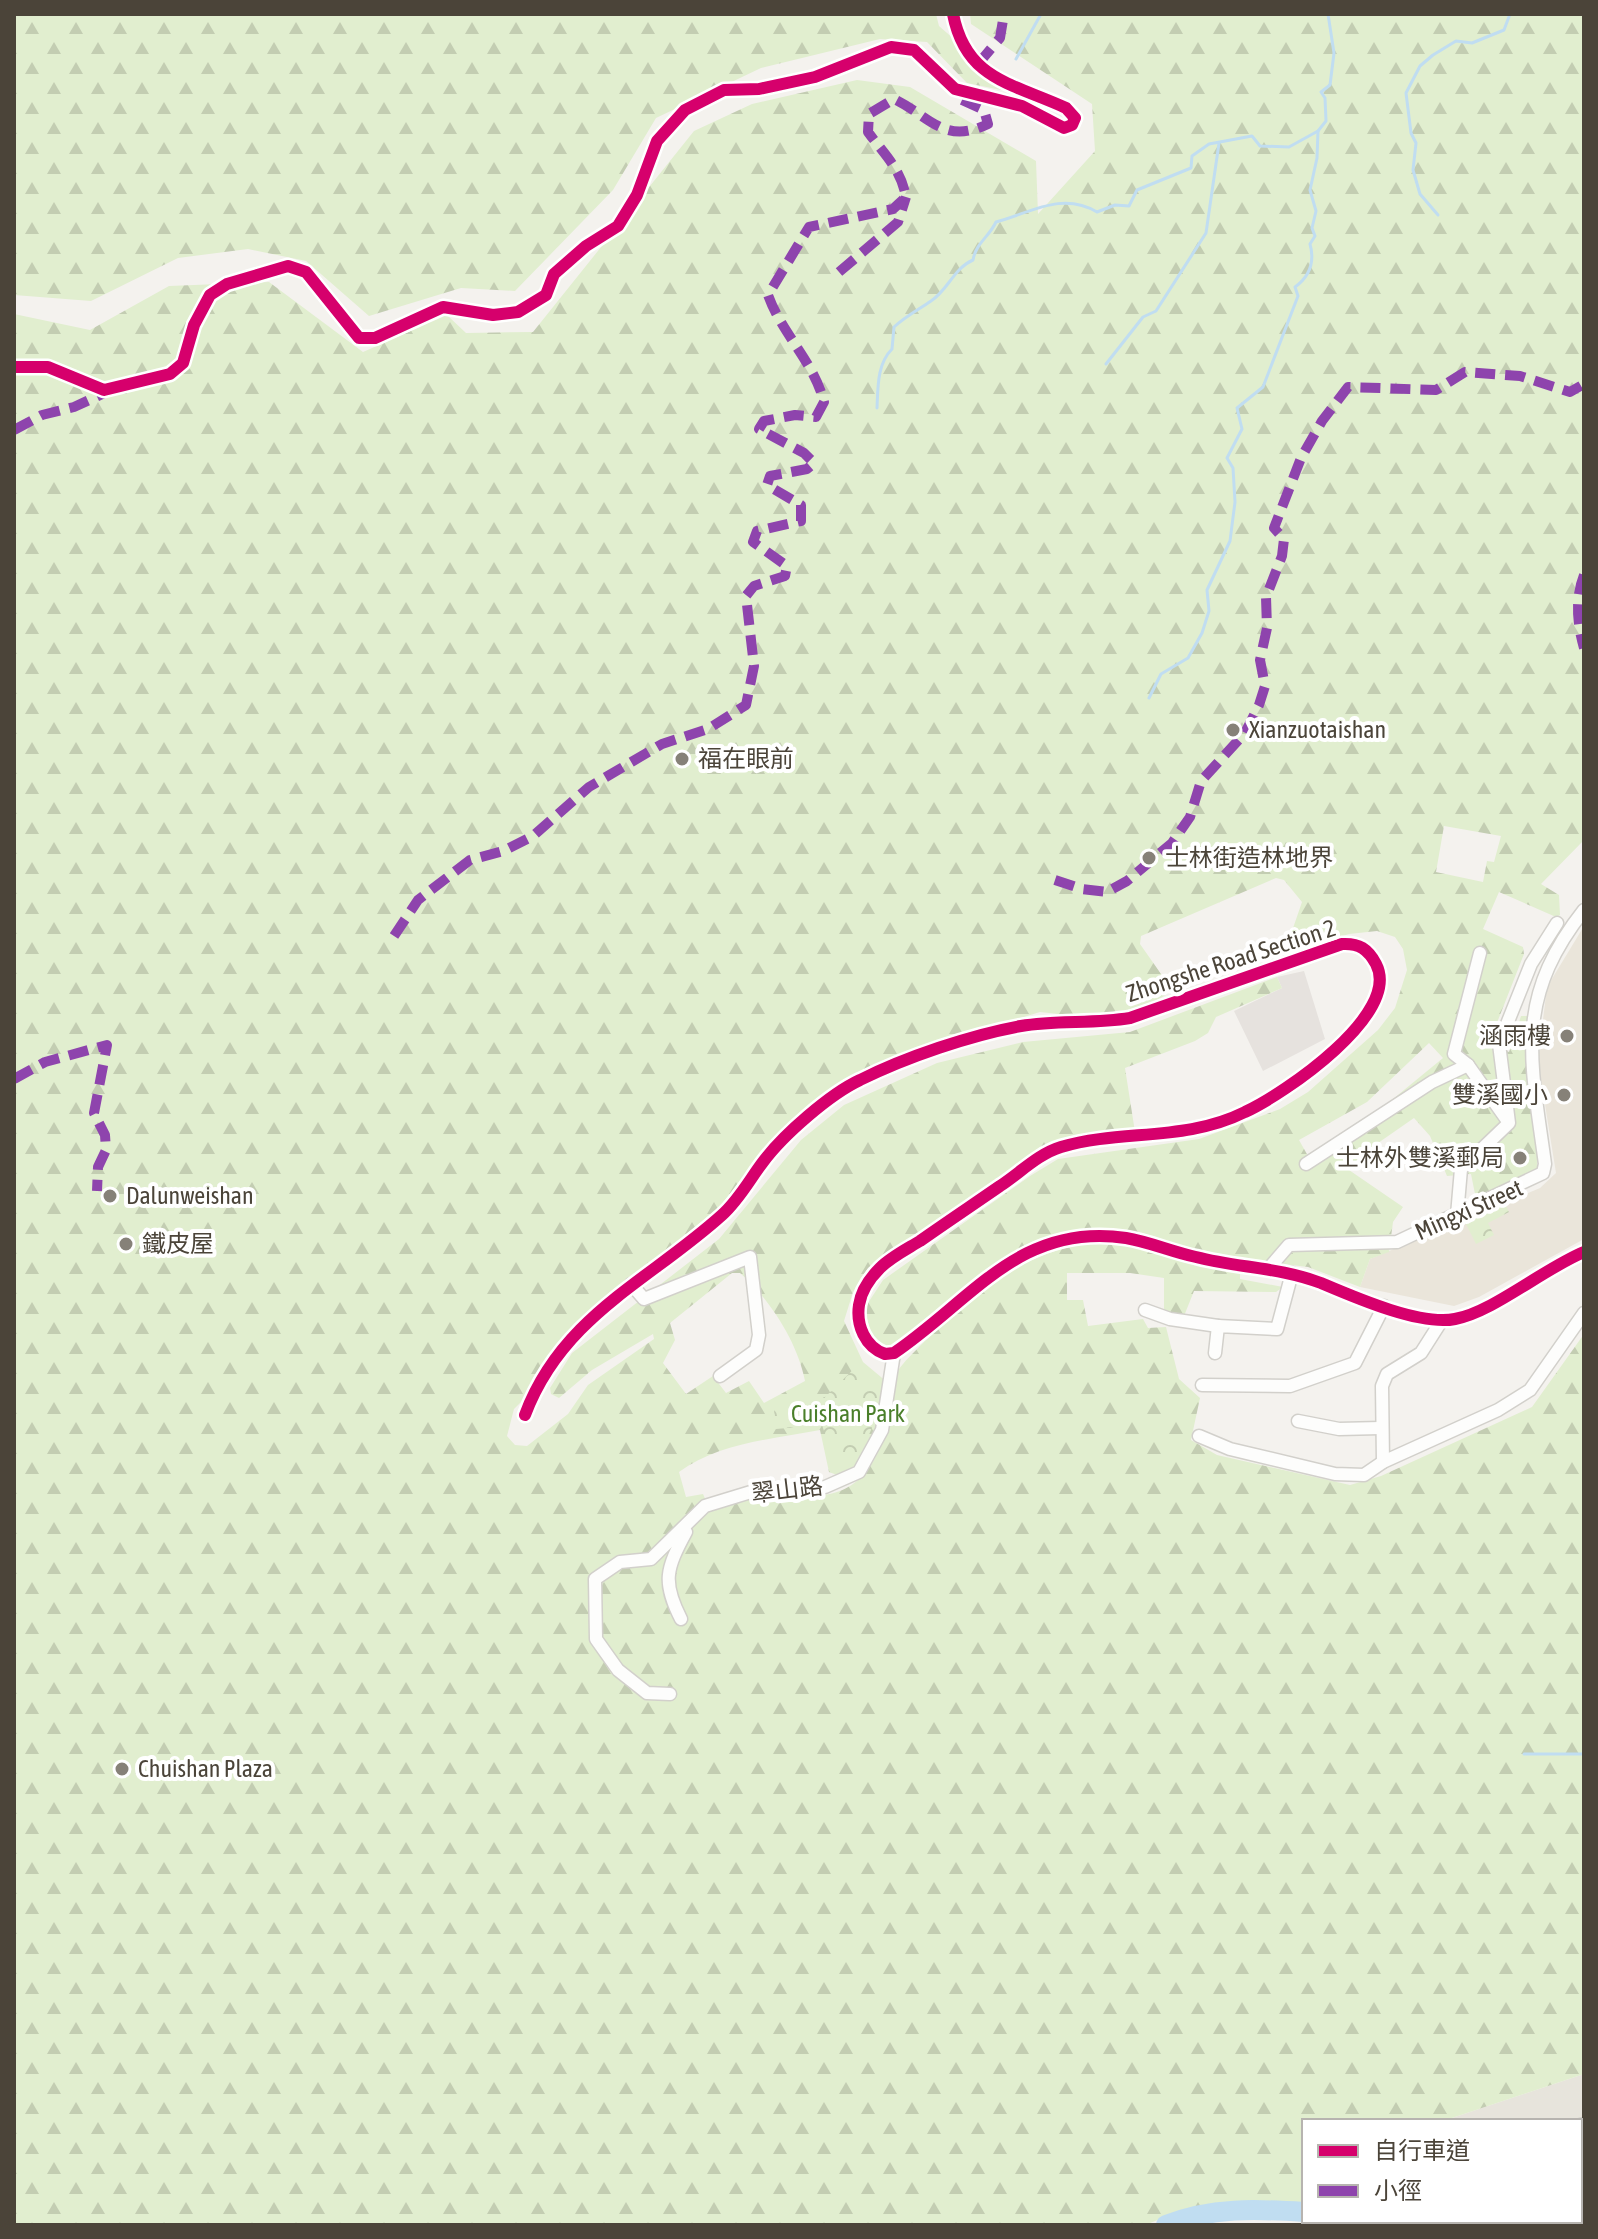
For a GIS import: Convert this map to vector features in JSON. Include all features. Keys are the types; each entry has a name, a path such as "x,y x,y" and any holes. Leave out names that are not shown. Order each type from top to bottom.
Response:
{"street":[{"path":"14,367 48,367 104,390 170,374 183,363 194,325 210,295 227,284 288,266 306,272 359,338 375,338 443,307 493,315 518,312 546,295 554,274 575,255 618,226 637,195 657,141 685,110 724,90 759,89 815,77 891,47 914,50 955,89 1022,106 1064,128 1072,125 1075,118 1066,108 992,75 965,54 953,14"},
{"name":"Mingxi Street","path":"1270,1267 1289,1245 1397,1242 1543,1173 1545,1164 1531,1053 1540,980 1584,910"},
{"path":"1509,1123 1499,1044 1531,964 1557,923"},
{"name":"Zhongshe Road Section 2","path":"525,1415 534,1390 561,1347 631,1284 724,1214 765,1158 857,1081 956,1044 1022,1026 1099,1023 1130,1018 1342,944 1355,943 1371,955 1381,982 1371,1010 1350,1034 1277,1094 1244,1113 1190,1130 1058,1148 883,1266 864,1290 858,1312 864,1336 876,1351 894,1353"},
{"path":"1480,953 1454,1054 1468,1065 1509,1123"},
{"path":"1306,1164 1432,1082 1468,1065"},
{"path":"1457,1215 1461,1169 1509,1123"},
{"path":"894,1353 968,1290 1008,1263 1039,1247 1074,1238 1125,1238 1198,1258 1270,1267 1384,1306 1442,1320 1477,1313 1545,1269 1584,1252"},
{"path":"631,1284 644,1299 750,1257 759,1335 756,1350 720,1376"},
{"path":"1145,1310 1170,1319 1218,1326 1277,1329 1292,1273"},
{"path":"1202,1385 1290,1386 1355,1363 1384,1306"},
{"path":"1199,1436 1230,1449 1335,1474 1364,1475 1383,1462 1498,1410 1530,1390 1584,1313"},
{"path":"1383,1462 1380,1428 1382,1386 1387,1374 1421,1353 1442,1320"},
{"path":"1215,1353 1218,1326"},
{"name":"翠山路","path":"670,1694 647,1693 618,1670 596,1639 595,1579 620,1562 651,1559 692,1523 705,1506 764,1488 825,1487 859,1472 882,1430 894,1353"},
{"path":"1298,1421 1339,1429 1380,1428"},
{"path":"681,1619 667,1590 675,1553 692,1523"}],"shaded area":[{"name":"雙溪國小","path":"1584,926 1584,1239 1479,1297 1454,1306 1360,1287 1370,1259 1540,1188 1556,1173 1538,1061 1547,987"},
{"path":"1304,971 1325,1039 1263,1071 1234,1011 1282,988 1277,977"},
{"path":"1584,2074 1584,2167 1582,2119 1449,2119"}],"green space":[{"path":"14,14 936,14 939,26 1001,80 1001,90 967,83 927,42 880,39 761,68 656,118 613,190 515,291 461,288 369,316 306,261 248,249 178,258 91,301 14,295"},
{"path":"970,14 1584,14 1584,840 1541,884 1559,895 1560,915 1556,917 1499,892 1483,929 1523,947 1524,954 1489,1043 1509,1052 1521,1016 1530,1016 1527,1065 1538,1139 1537,1174 1476,1199 1471,1174 1447,1176 1430,1136 1414,1118 1368,1150 1349,1170 1403,1207 1393,1222 1389,1252 1370,1259 1360,1287 1308,1267 1204,1255 1170,1245 1049,1239 1014,1254 982,1275 895,1347 879,1346 872,1337 866,1306 883,1280 1030,1176 1058,1159 1199,1139 1280,1109 1308,1092 1378,1030 1395,1008 1407,970 1403,949 1395,937 1377,931 1349,934 1300,950 1292,931 1302,902 1284,880 1276,878 1141,936 1140,944 1173,991 1148,1005 1095,1018 1040,1012 946,1041 853,1076 815,1105 761,1154 718,1209 591,1310 548,1358 523,1400 514,1409 507,1436 515,1445 527,1446 568,1414 588,1385 654,1339 653,1334 592,1370 559,1398 551,1394 550,1388 572,1353 719,1239 801,1140 844,1105 937,1063 1023,1042 1130,1032 1277,977 1282,988 1216,1017 1208,1033 1195,1041 1125,1068 1135,1132 1082,1138 991,1186 868,1268 853,1292 844,1321 863,1362 887,1382 874,1438 860,1461 850,1470 837,1475 829,1472 820,1430 728,1448 679,1472 686,1497 703,1494 710,1510 756,1495 824,1495 849,1487 860,1478 878,1453 895,1376 917,1349 962,1306 1002,1276 1047,1254 1095,1243 1150,1247 1240,1266 1240,1279 1283,1287 1276,1292 1194,1291 1184,1316 1164,1312 1164,1278 1130,1273 1067,1273 1067,1300 1083,1300 1088,1326 1143,1319 1148,1328 1166,1327 1179,1379 1200,1398 1191,1440 1217,1455 1350,1485 1381,1476 1532,1407 1584,1334 1584,2074 1449,2119 1302,2119 1302,2206 1188,2208 1145,2225 14,2225 14,314 90,330 169,286 269,282 363,352 447,315 466,333 533,332 694,131 752,104 857,80 910,87 1036,161 1038,214 1095,151 1092,104 971,24","holes":["1444,826 1501,836 1494,862 1487,861 1483,882 1436,872","1429,1043 1443,1058 1365,1122 1308,1156 1299,1140 1367,1102","732,1273 740,1273 751,1283 781,1322 796,1352 805,1381 764,1403 749,1381 726,1393 713,1376 686,1394 663,1363 675,1340 670,1323"]},
{"path":"1505,1204 1509,1212 1488,1223 1494,1235 1476,1244 1465,1222"},
{"name":"Cuishan Park","path":"861,1362 883,1381 869,1435 849,1464 834,1461 822,1425 776,1429 774,1410 825,1397"}],"waterway":[{"path":"1016,59 1041,14"},
{"path":"1149,698 1161,674 1188,658 1202,633 1209,611 1207,590 1230,541 1235,502 1233,468 1227,458 1242,429 1237,408 1263,387 1298,296 1295,287 1310,268 1310,244 1315,236 1312,228 1316,211 1310,190 1317,158 1318,131 1326,121 1325,98 1321,92 1330,85 1334,53 1328,14"},
{"path":"1438,215 1420,194 1413,170 1416,143 1411,133 1406,93 1420,66 1433,55 1456,41 1472,43 1504,30 1510,14"},
{"path":"877,408 879,376 883,362 892,349 894,327 937,296 961,268 973,260 996,222 1059,204 1071,203 1097,212 1115,205 1129,206 1137,190 1191,168 1192,156 1209,144 1252,136 1260,146 1289,147 1318,131"},
{"path":"1106,364 1143,317 1156,311 1206,233 1219,143"},
{"path":"1524,1754 1584,1754"},
{"path":"1166,2225 1217,2212 1302,2212"},
{"path":"1410,2223 1424,2225"}],"marked path":[{"path":"978,64 1000,38 1004,14"},
{"path":"394,936 418,900 470,860 503,851 533,836 589,787 662,744 708,729 746,705 754,666 746,596 754,586 785,576 787,566 753,542 757,531 801,521 801,505 767,485 770,476 807,469 814,463 804,453 759,429 764,421 795,415 816,417 824,402 813,374 781,323 768,295 809,227 893,209 906,197 896,170 868,132 869,114 894,99 949,130 973,130 988,124 984,110 962,100"},
{"path":"839,272 898,222 906,197"},
{"path":"1055,880 1082,889 1107,892 1127,881 1172,843 1190,817 1201,781 1245,733 1265,686 1260,660 1267,628 1266,597 1282,556 1284,539 1274,528 1301,458 1322,421 1348,387 1436,390 1465,372 1520,376 1570,392 1584,384"},
{"path":"14,430 42,415 74,407 111,390"},
{"path":"1584,575 1578,611 1584,648"},
{"path":"14,1079 45,1062 107,1045 94,1113 105,1135 106,1150 98,1167 97,1191"}],"cycle path":[{"path":"14,367 48,367 104,390 170,374 183,363 194,325 210,295 227,284 288,266 306,272 359,338 375,338 443,307 493,315 518,312 546,295 554,274 586,246 618,226 637,195 657,141 685,110 724,90 759,89 815,77 891,47 914,50 955,89 1022,106 1064,128 1072,125 1075,118 1066,108 1010,85 980,66 959,36 953,14"},
{"path":"525,1415 541,1381 561,1351 584,1326 722,1215 782,1140 848,1086 918,1055 1002,1030 1048,1023 1130,1018 1342,944 1358,946 1370,954 1376,964 1379,984 1372,1006 1335,1050 1263,1103 1222,1121 1176,1132 1084,1142 1045,1154 880,1268 866,1285 859,1305 859,1320 867,1341 878,1351 894,1353 999,1270 1026,1254 1056,1242 1089,1236 1126,1238 1212,1261 1290,1274 1387,1309 1441,1320 1470,1315 1485,1308 1584,1252"}],"place":[{"name":"Xianzuotaishan","path":"1233,730"},
{"name":"福在眼前","path":"682,759"},
{"name":"士林街造林地界","path":"1149,858"},
{"name":"涵雨樓","path":"1567,1036"},
{"name":"雙溪國小","path":"1564,1095"},
{"name":"士林外雙溪郵局","path":"1520,1158"},
{"name":"Dalunweishan","path":"110,1196"},
{"name":"鐵皮屋","path":"126,1244"},
{"name":"Chuishan Plaza","path":"122,1769"}]}
